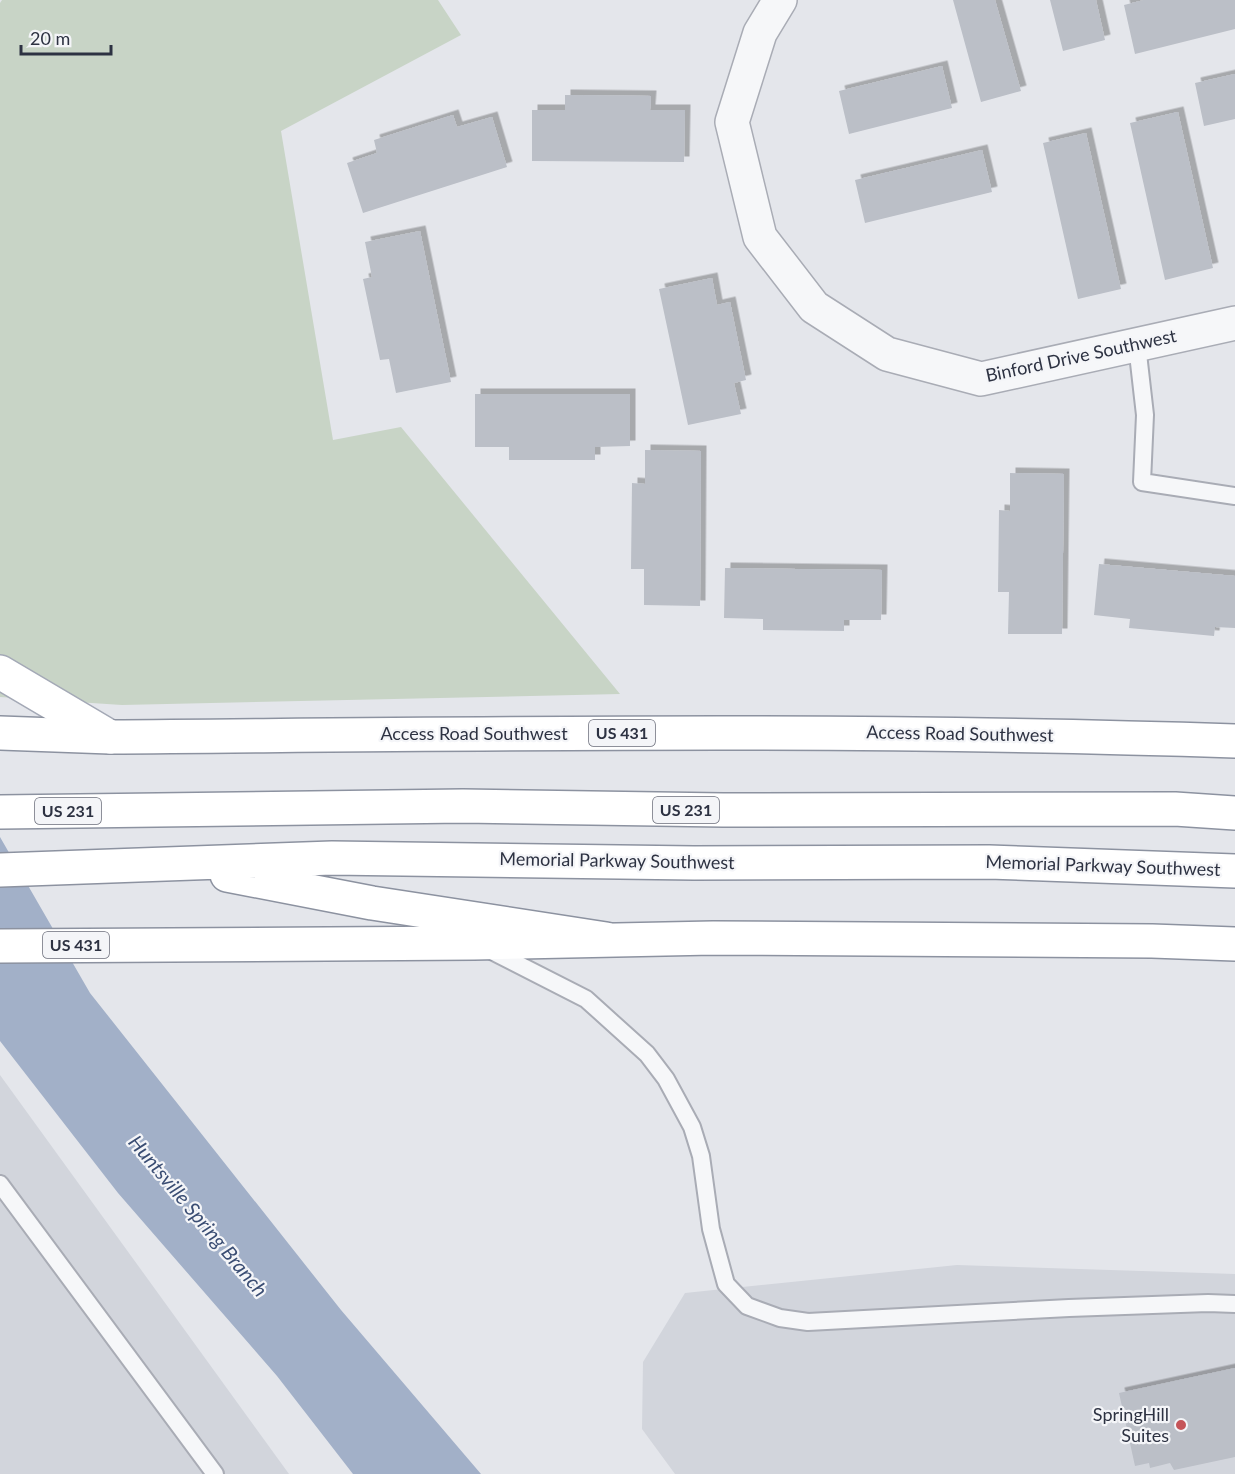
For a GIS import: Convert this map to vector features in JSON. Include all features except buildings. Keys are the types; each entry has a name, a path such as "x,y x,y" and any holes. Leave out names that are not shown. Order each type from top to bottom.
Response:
{"main road":[{"path":"0,672 110,737"},
{"name":"Access Road Southwest","path":"4,733 110,737 807,732 1063,735 1235,741"},
{"name":"US 231","path":"0,812 463,806 723,810 1175,809 1235,813"},
{"name":"Memorial Parkway Southwest","path":"0,870 332,858 989,862 1235,871"},
{"path":"169,864 372,903 606,939"},
{"name":"US 431","path":"0,946 474,943 606,939 1105,941 1235,944"}],"street":[{"name":"Binford Drive Southwest","path":"780,0 760,33 732,122 760,237 814,307 887,354 981,379 1235,323"}],"lane":[{"path":"1137,345 1145,415 1142,482 1235,496"},
{"path":"474,943 586,999 647,1054 666,1079 692,1127 701,1156 711,1229 726,1284 747,1306 780,1318 808,1322 1104,1307 1235,1304"},
{"path":"0,1184 215,1474"}],"shaded area":[{"path":"0,1075 289,1474 0,1474"},
{"path":"957,1265 1235,1274 1235,1474 675,1474 642,1429 643,1362 685,1293"}],"green space":[{"path":"2,0 438,0 461,35 281,131 333,440 401,427 620,694 122,705 0,697 0,3"}],"water":[{"name":"Huntsville Spring Branch","path":"0,837 90,993 341,1310 481,1474 353,1474 277,1376 118,1193 0,1041"}],"place":[{"name":"SpringHill Suites","path":"1181,1425"}]}
